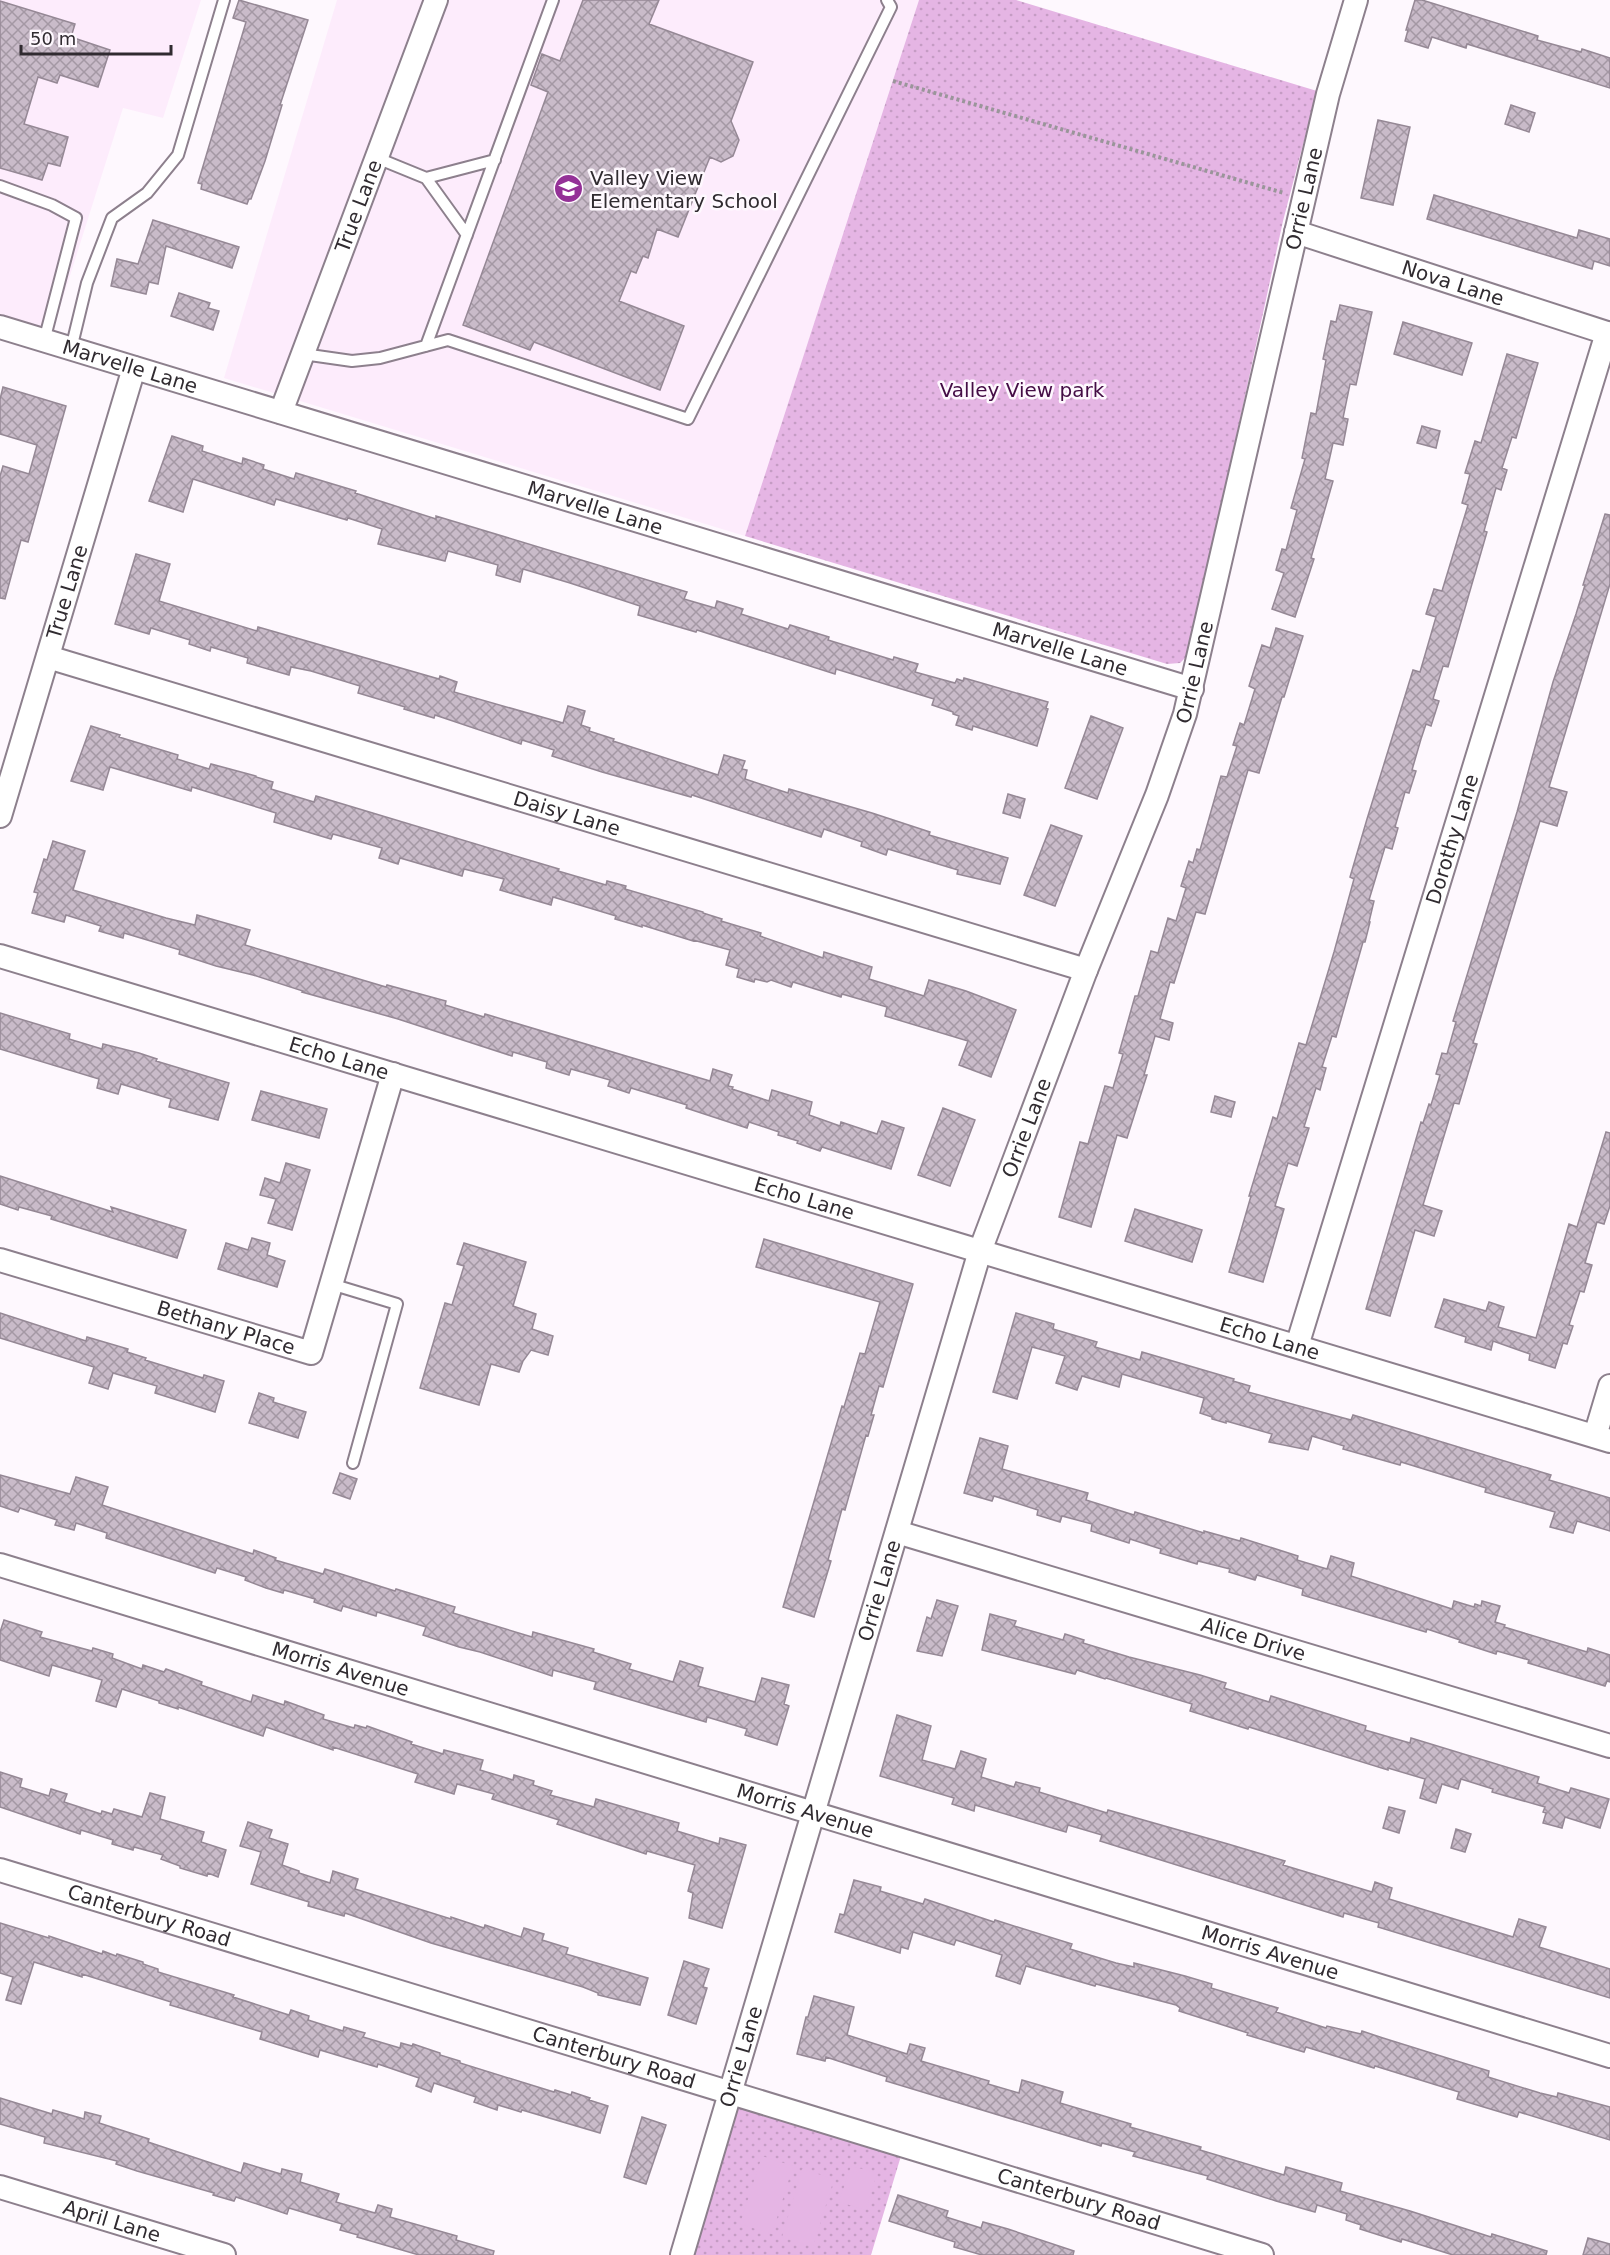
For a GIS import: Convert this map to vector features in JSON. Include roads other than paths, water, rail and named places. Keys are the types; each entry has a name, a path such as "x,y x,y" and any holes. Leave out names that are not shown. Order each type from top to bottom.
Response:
{"street":[{"name":"True Lane","path":"281,412 436,0"},
{"name":"Orrie Lane","path":"682,2255 980,1251 1185,714 1328,94 1356,0"},
{"name":"Nova Lane","path":"1296,232 1608,334"},
{"name":"Marvelle Lane","path":"0,327 1192,689"},
{"name":"Dorothy Lane","path":"1297,1346 1608,334"},
{"name":"True Lane","path":"0,816 134,368"},
{"name":"Daisy Lane","path":"48,657 1086,970"},
{"name":"Echo Lane","path":"0,956 1602,1439"},
{"name":"Bethany Place","path":"0,1260 311,1353 393,1074"},
{"path":"1602,1439 1610,1386"},
{"name":"Alice Drive","path":"897,1532 1610,1746"},
{"name":"Morris Avenue","path":"0,1565 1610,2056"},
{"name":"Canterbury Road","path":"0,1870 1262,2255"},
{"name":"April Lane","path":"0,2187 224,2255"}],"lane":[{"path":"71,349 87,283 112,218 147,193 178,155 224,0"},
{"path":"426,346 553,0"},
{"path":"303,354 352,361 380,358 448,340 688,418 891,7 887,0"},
{"path":"376,158 426,178 467,235"},
{"path":"426,178 495,160"},
{"path":"0,186 52,205 76,218 44,341"},
{"path":"331,1284 397,1304 353,1463"}],"place":[{"name":"Valley View Elementary School","path":"569,189"}],"park label":[{"name":"Valley View park","path":"1022,390"}]}
